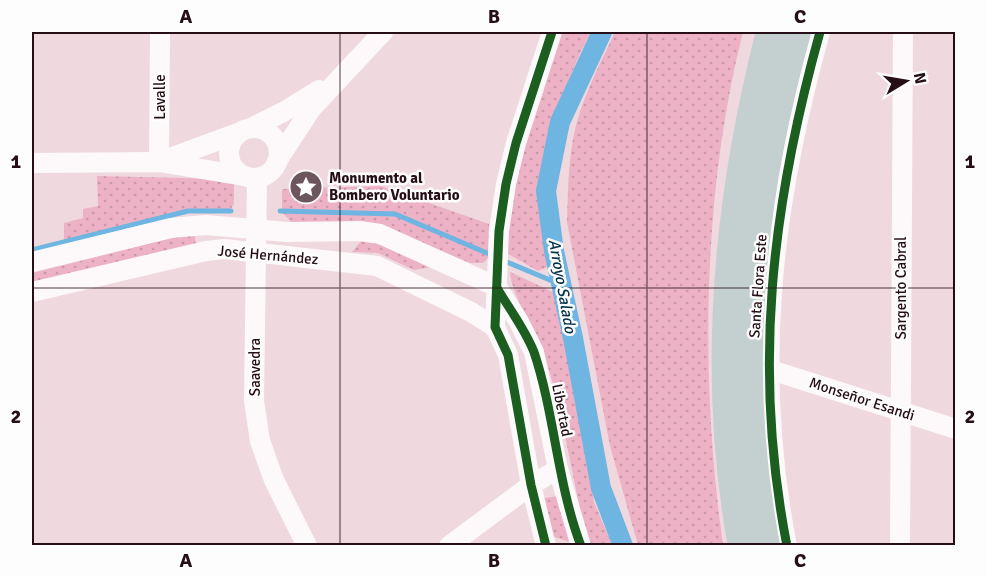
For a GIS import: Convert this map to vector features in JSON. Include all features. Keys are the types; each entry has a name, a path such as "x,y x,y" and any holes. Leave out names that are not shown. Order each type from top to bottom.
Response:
{"highway":[{"path":"743,546 728,424 727,281 741,175 771,32"},
{"path":"766,546 753,453 748,357 749,282 753,237 768,145 796,32"}],"street":[{"name":"Lavalle","path":"159,162 160,32"},
{"path":"32,163 159,162 251,177 269,173 301,123 337,79 383,32"},
{"path":"546,546 531,485 512,369 495,327 502,206 511,162 552,32"},
{"name":"Santa Flora Este","path":"787,546 773,449 768,369 772,273 780,207 802,98 820,32"},
{"name":"Sargento Cabral","path":"900,546 903,32"},
{"path":"159,162 244,130 285,111 337,79"},
{"path":"251,177 234,168 229,156 231,143 244,130 263,129 274,137 279,149 277,161"},
{"name":"Saavedra","path":"251,177 257,229 254,401 260,441 274,480 307,546"},
{"name":"José Hernández","path":"32,262 171,228 206,225 287,232 360,231 380,234 497,279"},
{"name":"José Hernández","path":"32,292 206,251 225,249 377,266 471,312 495,327"},
{"name":"Libertad","path":"497,279 534,352 558,469 581,546"},
{"name":"Monseñor Esandi","path":"768,369 956,429"},
{"path":"449,546 531,485 558,469"}],"shaded area":[{"path":"560,32 591,32 570,76 554,123 542,197 542,221 550,266 538,271 508,254 508,208 519,154"},
{"path":"615,32 743,32 729,94 719,157 709,287 708,353 711,418 723,545 638,545 610,446 567,222 568,180 576,125 591,84"},
{"path":"97,176 226,179 234,184 234,204 230,210 223,213 183,213 64,241 64,223 83,218 83,209 98,206"},
{"path":"381,186 489,224 488,258 483,263 470,263 385,227 293,224 282,212 282,189"},
{"path":"194,231 196,244 32,284 32,273 132,248 165,236"},
{"path":"363,239 371,239 431,267 414,270 378,253 352,252"},
{"path":"510,272 553,292 565,315 594,502 612,545 591,545 583,524 544,353 515,293"},
{"path":"558,496 569,542 552,536 544,498"}],"waterway":[{"name":"Arroyo Salado","path":"602,32 560,122 546,191 554,251 601,488 623,546"},
{"path":"32,250 188,211 231,211"},
{"path":"280,211 395,214 494,256"},
{"path":"502,260 562,285"}],"cycle path":[{"path":"546,546 531,485 508,355 495,327 499,231 506,184 516,143 552,32"},
{"path":"787,546 776,480 771,415 769,350 772,287 779,223 790,160 803,96 820,32"},
{"path":"497,288 522,327 534,352 547,400 566,498 581,546"}],"place":[{"name":"Monumento al Bombero Voluntario","path":"306,187"}]}
